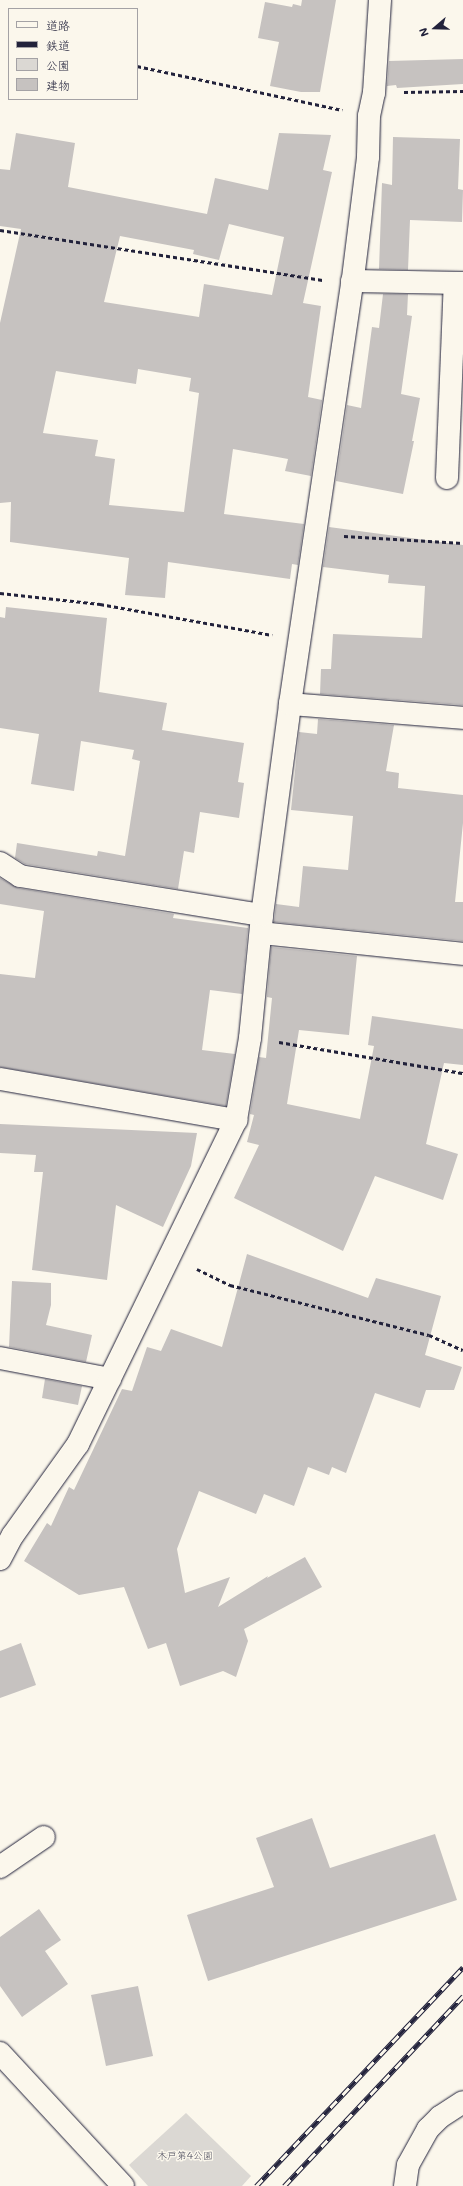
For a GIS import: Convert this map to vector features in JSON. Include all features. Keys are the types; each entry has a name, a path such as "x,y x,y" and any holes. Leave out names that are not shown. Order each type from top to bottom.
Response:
{"street":[{"path":"0,1559 13,1535 78,1444 170,1260 236,1120 250,1038 261,924 290,704 352,284 368,156 369,116 374,93 380,0"},
{"path":"352,284 459,283 447,478"},
{"path":"290,704 463,718"},
{"path":"0,863 20,876 261,924 463,954"},
{"path":"0,1079 236,1120"},
{"path":"0,1358 110,1379"},
{"path":"0,1868 44,1837"},
{"path":"0,2052 124,2186"},
{"path":"405,2186 408,2165 428,2129 440,2117 463,2102"}],"path":[{"path":"138,66 369,116"},
{"path":"374,93 463,91"},
{"path":"0,230 352,284"},
{"path":"315,534 463,543"},
{"path":"0,593 100,604 300,639"},
{"path":"250,1038 463,1073"},
{"path":"170,1260 185,1263 230,1284 429,1335 463,1350"}],"green space":[{"name":"木戸第4公園","path":"186,2113 251,2176 242,2186 148,2186 129,2165"}],"building":[{"path":"302,0 336,0 320,92 301,92 270,86 279,42 258,38 265,2 292,7 293,4 301,6"},
{"path":"463,59 463,84 397,88 396,85 387,86 389,61"},
{"path":"16,133 75,143 68,187 207,214 215,178 268,190 279,133 331,135 323,170 332,172 303,303 321,306 308,397 322,400 311,476 285,471 288,459 233,449 224,514 304,524 298,565 292,564 290,579 168,562 165,598 125,595 129,558 10,542 11,502 0,503 0,323 21,229 0,226 0,169 10,170","holes":["229,224 284,237 272,295 204,284 199,317 104,302 120,236 194,250 193,254 219,260","138,369 191,378 189,391 199,393 184,512 109,505 115,459 95,456 98,440 43,433 56,371 136,384"]},
{"path":"393,137 460,139 458,189 463,190 462,222 410,220 408,270 379,269 382,183 392,185"},
{"path":"383,294 408,294 407,315 412,316 401,394 420,398 412,441 414,441 403,494 336,481 347,405 361,408 372,327 379,328"},
{"path":"329,527 463,545 463,705 320,694 321,669 331,669 333,634 422,638 425,586 388,583 389,575 323,567"},
{"path":"6,607 107,618 99,692 167,703 162,730 244,743 238,782 244,783 239,818 200,812 194,853 184,851 178,889 25,864 15,858 17,843 97,856 98,851 125,856 140,761 132,759 134,750 81,741 74,791 31,784 39,734 0,728 0,617 5,618"},
{"path":"318,719 394,725 386,771 399,773 398,788 463,795 463,823 455,902 463,902 463,941 274,922 276,904 299,907 303,866 348,870 353,816 291,810 299,732 317,734"},
{"path":"0,878 18,888 174,914 173,918 248,928 242,994 210,990 202,1050 235,1054 226,1106 0,1067 0,974 35,978 44,911 0,904"},
{"path":"271,947 357,956 349,1035 299,1030 287,1104 360,1119 374,1046 368,1045 372,1016 463,1029 463,1065 444,1063 426,1144 458,1154 443,1200 375,1176 343,1251 234,1198 259,1145 247,1142 254,1115 250,1114 259,1057 266,1058 272,998 267,997"},
{"path":"0,1124 197,1133 191,1166 163,1227 116,1205 107,1280 32,1270 43,1172 34,1172 36,1155 0,1153"},
{"path":"247,1254 368,1298 376,1278 441,1296 425,1355 462,1367 454,1390 426,1390 420,1408 375,1393 346,1473 332,1467 329,1475 308,1467 294,1506 264,1494 256,1514 199,1491 177,1549 185,1593 230,1577 218,1607 268,1576 267,1578 305,1557 322,1587 244,1629 248,1641 236,1677 223,1671 180,1686 166,1643 148,1649 124,1587 79,1595 24,1561 47,1523 51,1526 69,1487 74,1490 122,1389 132,1391 147,1347 161,1351 171,1329 222,1347"},
{"path":"12,1281 51,1283 51,1305 46,1325 92,1335 86,1362 9,1347"},
{"path":"45,1379 82,1386 78,1405 42,1398"},
{"path":"21,1643 36,1685 0,1698 0,1651"},
{"path":"312,1818 330,1868 435,1834 457,1900 208,1981 187,1915 274,1887 256,1838"},
{"path":"39,1909 61,1940 45,1951 68,1984 22,2017 0,1986 0,1937"},
{"path":"138,1986 153,2056 106,2066 91,1995"}],"railway":[{"path":"256,2186 463,1967"},
{"path":"284,2186 463,1996"}]}
